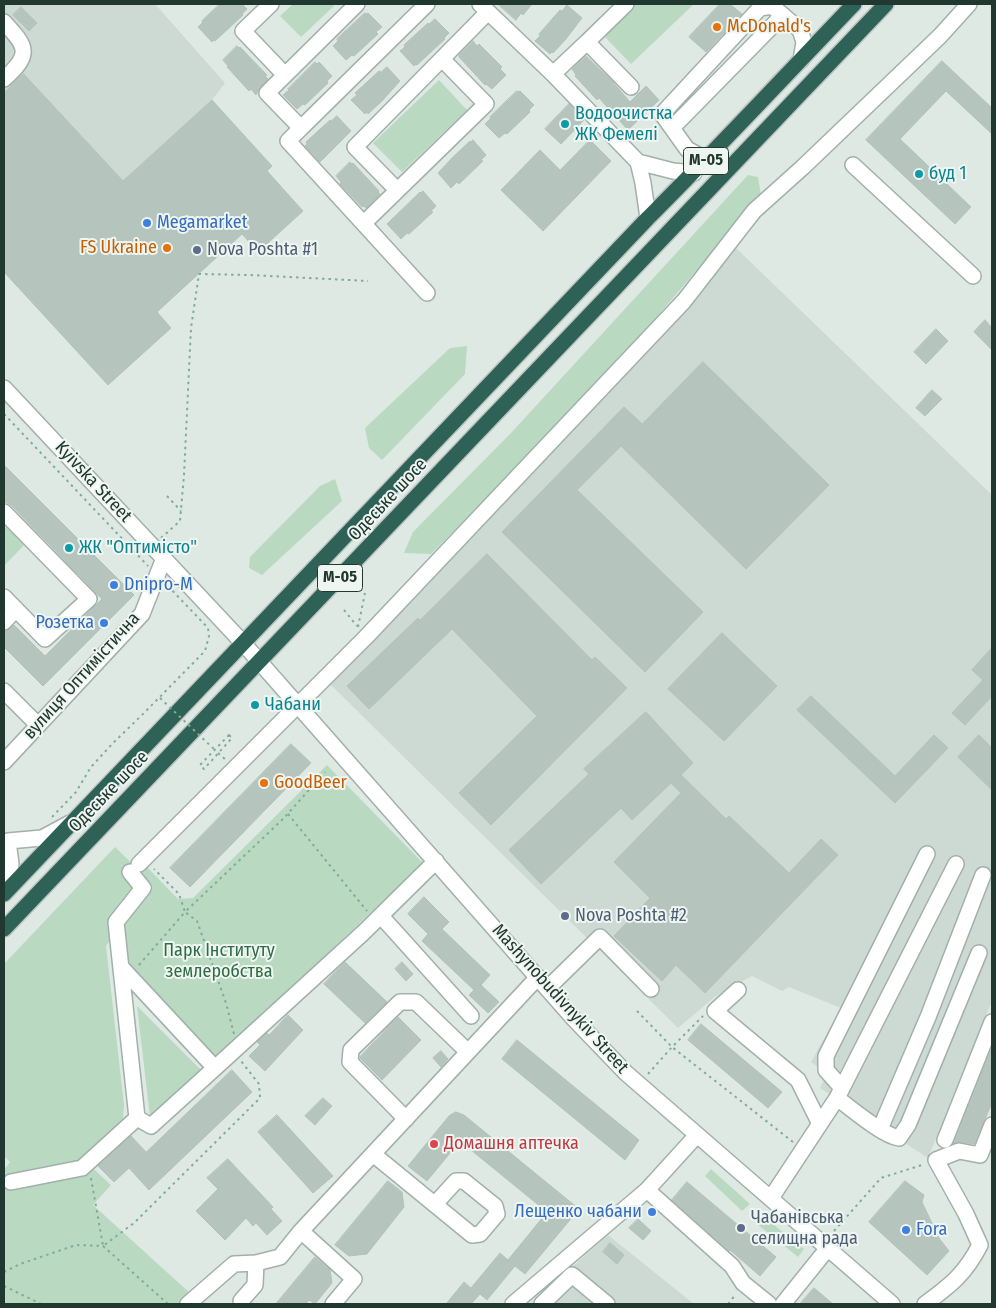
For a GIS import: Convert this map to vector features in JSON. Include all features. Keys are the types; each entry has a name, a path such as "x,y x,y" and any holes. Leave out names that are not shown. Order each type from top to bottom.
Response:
{"highway":[{"name":"М-05","path":"801,60 854,4"},
{"name":"Одеське шосе","path":"4,929 886,4"},
{"name":"Одеське шосе","path":"5,893 801,60"}],"street":[{"path":"271,4 240,34 285,76"},
{"path":"301,128 268,93 357,4"},
{"path":"427,4 288,141 427,293"},
{"path":"553,74 626,4"},
{"path":"137,1118 125,972 116,922 143,888 138,866 299,706 362,632 684,301 754,211 803,167 940,36 969,4"},
{"path":"707,160 687,149 662,114 663,111 760,8 772,6 800,30 804,42 801,60"},
{"path":"398,190 351,152 442,59 484,7 553,74 638,162 673,171 694,172"},
{"path":"672,128 783,15"},
{"path":"4,22 20,39 23,48 22,59 17,67 4,79"},
{"path":"587,42 631,87"},
{"path":"364,223 491,99 442,59"},
{"path":"638,162 648,218"},
{"path":"853,165 973,276"},
{"name":"Kyivska Street","path":"4,388 9,404 164,558 260,662"},
{"path":"4,512 89,599 45,639 4,597"},
{"name":"вулиця Оптимістична","path":"4,762 142,614 164,558"},
{"path":"4,622 16,609"},
{"name":"Mashynobudivnykiv Street","path":"260,662 574,1019 626,1073 892,1304"},
{"path":"4,692 38,725"},
{"path":"5,893 11,864 6,839 42,838 72,822"},
{"path":"927,854 826,1056 826,1070 839,1093 893,1137 898,1138 908,1125 979,954"},
{"path":"137,1118 151,1126 378,919 436,861"},
{"path":"771,1198 839,1093 956,864"},
{"path":"880,1128 928,1017 983,874"},
{"path":"378,919 471,1016"},
{"path":"554,982 600,937 651,989"},
{"path":"125,972 215,1068"},
{"path":"188,1304 234,1264 256,1263 280,1258 301,1231 538,977"},
{"path":"738,990 715,1011 798,1080 820,1124"},
{"path":"406,1119 350,1062 351,1050 400,1002 416,1002 468,1052"},
{"path":"945,1140 992,1022"},
{"path":"11,1182 82,1168 137,1118"},
{"path":"925,1304 953,1283 971,1264 980,1245 966,1214 936,1160 959,1151 980,1155 992,1125"},
{"path":"513,1304 647,1190 697,1135"},
{"path":"373,1154 435,1204"},
{"path":"647,1190 732,1266 743,1283 769,1304"},
{"path":"301,1231 354,1279 333,1304"},
{"path":"783,1304 828,1248"},
{"path":"241,1302 255,1285 256,1263"},
{"path":"542,1304 572,1275 607,1304"}],"path":[{"path":"161,538 180,521 191,328 199,274 368,282"},
{"path":"4,414 208,628 209,636 206,651 96,761 76,792 52,817"},
{"path":"167,496 180,511"},
{"path":"362,632 365,593"},
{"path":"344,610 362,632"},
{"path":"160,698 215,750"},
{"path":"229,735 232,738 218,753 204,768 200,765 229,735"},
{"path":"218,753 227,761"},
{"path":"125,972 288,814 326,772"},
{"path":"288,814 378,919"},
{"path":"4,1272 20,1264 76,1245 103,1246 134,1223 260,1098 258,1084 236,1050 226,1003 197,921 185,912 180,894 138,866"},
{"path":"637,1011 672,1047 803,1150"},
{"path":"646,1076 703,1016 715,1011"},
{"path":"834,1231 882,1178 936,1160"},
{"path":"90,1161 92,1189 103,1246 168,1304"},
{"path":"4,1286 41,1304"}],"shaded area":[{"path":"4,4 155,4 225,83 212,100 123,181 25,74 4,93"},
{"path":"736,248 992,495 992,1001 928,1158 820,1088 827,1074 811,1062 841,1008 789,987 782,991 752,976 716,996 678,1028 325,679"},
{"path":"608,1235 694,1304 530,1304"}],"green space":[{"path":"293,4 332,4 334,6 301,37 280,16"},
{"path":"635,4 694,4 631,64 603,35"},
{"path":"439,80 467,110 402,172 373,143"},
{"path":"748,175 758,177 761,195 601,382 431,554 404,553 413,532 511,433"},
{"path":"467,346 465,374 382,460 369,448 365,428 450,348"},
{"path":"335,479 342,501 262,575 249,568 250,557 320,486"},
{"path":"8,525 26,543 4,566 4,529"},
{"name":"Парк Інституту землеробства","path":"327,765 423,863 215,1060 128,964 116,931 106,946 124,1105 123,1119 84,1160 111,1185 93,1205 202,1304 4,1304 4,1170 10,1162 4,1156 4,964 115,847 140,871 146,866 178,899 193,898"},
{"path":"137,1006 202,1071 150,1117"},
{"path":"711,1169 750,1204 742,1211 705,1176"},
{"path":"764,1217 804,1249 798,1257 757,1224"}],"building":[{"path":"220,4 242,4 247,9 243,15 212,42 198,27"},
{"path":"498,4 532,4 516,20"},
{"name":"McDonald's","path":"720,4 730,4 742,14 706,52 689,37"},
{"path":"567,5 582,18 566,39 550,54 535,41 560,10 562,11"},
{"path":"21,7 37,23 29,31 13,15"},
{"path":"365,13 368,13 382,27 376,32 378,34 354,56 352,55 346,60 333,46 338,41 337,39"},
{"path":"435,19 449,33 445,39 414,66 400,51 428,23"},
{"path":"473,41 477,46 479,44 502,67 500,69 506,75 492,89 485,85 459,57"},
{"path":"237,46 267,75 265,76 268,79 260,87 256,95 251,89 249,91 223,60"},
{"path":"586,56 630,102 646,86 659,100 628,130 599,98 597,100 575,76 572,69"},
{"name":"буд 1","path":"942,61 992,108 992,134 946,91 900,139 971,207 955,224 866,140"},
{"path":"315,62 317,64 319,62 332,76 327,81 328,83 305,105 303,104 297,109 283,95"},
{"path":"387,67 400,81 382,101 368,114 367,112 365,114 351,100 357,95 355,93 379,71 381,72"},
{"name":"Megamarket","path":"24,74 123,181 212,100 272,166 267,171 303,211 258,252 242,234 157,312 171,328 108,385 4,272 4,93"},
{"path":"517,91 520,91 534,105 529,110 530,112 507,134 505,133 499,138 485,124"},
{"name":"Водоочистка ЖК Фемелі","path":"569,104 584,120 561,144 545,129"},
{"path":"337,116 351,131 320,162 305,146 306,142"},
{"path":"473,140 486,155 481,160 483,161 459,184 457,182 451,188 438,173"},
{"path":"590,140 611,161 543,231 501,190 540,150 560,170"},
{"path":"350,162 379,191 380,194 366,208 362,207 340,184 341,182 336,176"},
{"path":"423,191 436,206 431,211 433,212 401,239 387,224"},
{"path":"985,320 992,328 992,350 974,332"},
{"path":"936,329 948,341 926,364 914,352"},
{"path":"703,362 829,485 746,569 621,446 577,490 703,612 645,672 502,532 624,407 642,424"},
{"path":"932,390 942,399 925,416 916,408"},
{"name":"ЖК \"Оптимісто\"","path":"4,465 134,595 43,686 4,647 4,632 14,625 45,656 102,599 11,505 4,501"},
{"path":"487,554 592,660 595,657 627,688 491,825 459,793 537,716 452,629 369,709 347,686 418,618 420,620"},
{"path":"722,633 777,686 724,741 668,689"},
{"path":"992,648 992,696 965,725 952,713 983,680 972,670"},
{"path":"811,696 895,776 934,735 948,748 895,803 797,710"},
{"path":"646,712 693,763 681,775 726,819 729,816 789,873 821,839 838,855 705,993 676,965 662,981 614,936 650,898 614,862 681,793 671,783 632,820 621,808 541,884 509,850 589,774 584,769"},
{"path":"979,735 992,748 992,790 958,757"},
{"path":"291,744 311,763 190,887 170,868"},
{"path":"424,897 449,922 442,929 490,975 481,985 499,1002 488,1013 469,995 474,990 422,941 428,934 408,914"},
{"path":"345,962 387,1002 365,1023 324,984"},
{"path":"402,962 413,974 406,981 395,969"},
{"path":"288,1015 303,1030 265,1071 249,1056 260,1045 257,1042 267,1033 269,1035"},
{"path":"398,1017 421,1040 382,1080 360,1057"},
{"path":"701,1024 782,1092 768,1108 688,1040"},
{"path":"517,1040 639,1140 625,1160 502,1059"},
{"path":"992,1047 992,1103 974,1144 954,1143"},
{"path":"441,1051 448,1059 441,1067 433,1058"},
{"path":"232,1070 252,1092 149,1190 129,1168 114,1182 98,1166 131,1136 146,1152"},
{"path":"323,1098 332,1106 315,1125 305,1116"},
{"path":"456,1112 464,1115 579,1209 525,1274 515,1266 487,1300 480,1294 471,1304 446,1304 464,1282 471,1288 500,1253 508,1260 547,1212 460,1141 427,1181 408,1166 449,1116"},
{"path":"277,1115 333,1176 313,1193 258,1132"},
{"path":"228,1159 273,1207 271,1209 282,1221 267,1235 256,1223 253,1226 246,1218 225,1240 196,1211 218,1189 207,1178"},
{"path":"388,1181 402,1192 404,1207 367,1254 349,1256 335,1245"},
{"name":"Fora","path":"905,1181 924,1195 922,1202 939,1238 949,1251 927,1275 869,1222"},
{"path":"687,1182 776,1257 760,1276 672,1200"},
{"path":"638,1219 651,1231 643,1240 629,1228"},
{"path":"610,1243 624,1255 617,1264 603,1252"},
{"path":"315,1257 330,1270 332,1283 315,1304 309,1300 306,1304 276,1304"},
{"path":"814,1288 833,1304 800,1304"}],"place":[{"name":"McDonald's","path":"717,27"},
{"name":"Водоочистка ЖК Фемелі","path":"565,124"},
{"name":"буд 1","path":"919,174"},
{"name":"Megamarket","path":"147,223"},
{"name":"FS Ukraine","path":"167,248"},
{"name":"Nova Poshta #1","path":"197,250"},
{"name":"ЖК \"Оптимісто\"","path":"69,548"},
{"name":"Dnipro-M","path":"114,585"},
{"name":"Розетка","path":"104,623"},
{"name":"Чабани","path":"255,705"},
{"name":"GoodBeer","path":"264,783"},
{"name":"Nova Poshta #2","path":"565,916"},
{"name":"Домашня аптечка","path":"434,1144"},
{"name":"Лещенко чабани","path":"652,1212"},
{"name":"Чабанівська селищна рада","path":"741,1228"},
{"name":"Fora","path":"906,1230"}]}
